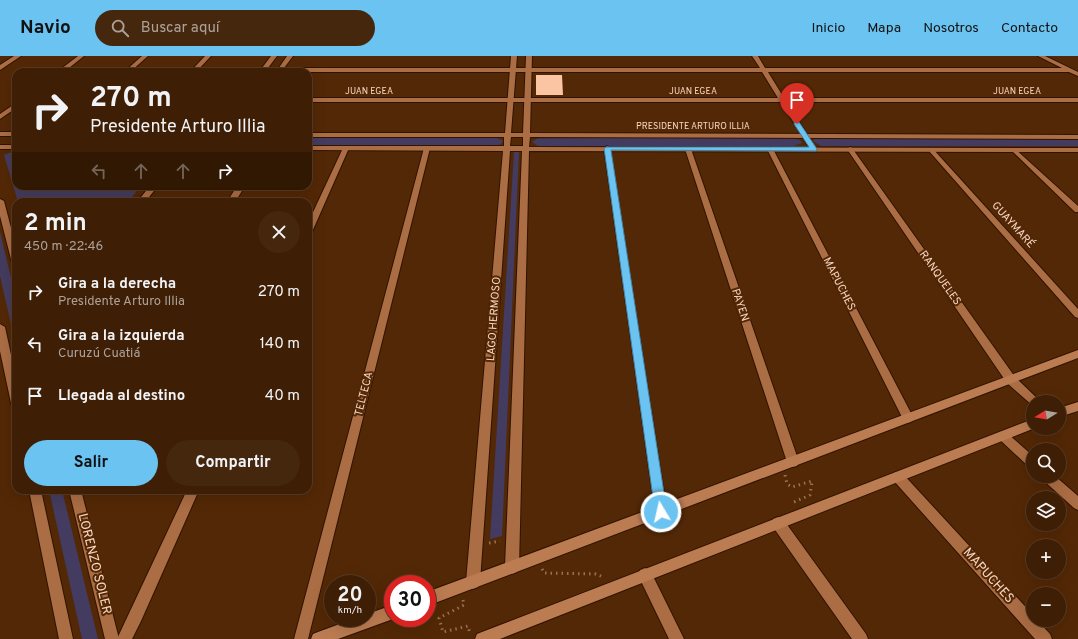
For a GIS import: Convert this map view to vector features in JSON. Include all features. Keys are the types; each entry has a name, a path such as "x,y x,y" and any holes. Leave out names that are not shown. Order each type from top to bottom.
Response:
{"main road":[{"path":"436,596 1078,354"},
{"path":"1066,410 1078,406"},
{"path":"487,638 1026,427"},
{"path":"318,639 384,615"}],"street":[{"path":"0,68 18,56"},
{"path":"65,68 81,56"},
{"path":"132,68 145,56"},
{"path":"197,68 208,56"},
{"path":"265,68 274,56"},
{"path":"281,68 290,56"},
{"name":"LAGO HERMOSO","path":"473,582 514,56"},
{"path":"512,567 529,56"},
{"path":"755,56 813,149"},
{"path":"1041,56 1078,74"},
{"path":"312,71 1071,70"},
{"name":"JUAN EGEA","path":"312,100 1078,100"},
{"path":"0,117 12,108"},
{"path":"0,134 12,134"},
{"name":"PRESIDENTE ARTURO ILLIA","path":"312,135 805,135 1078,137"},
{"path":"0,147 12,147"},
{"path":"312,148 1078,150"},
{"path":"312,223 346,148"},
{"name":"TELTECA","path":"301,639 427,148"},
{"path":"607,148 661,512"},
{"name":"PAYEN","path":"688,149 792,462"},
{"name":"MAPUCHES","path":"770,149 908,418"},
{"name":"RANQUELES","path":"850,149 1011,380 1028,395"},
{"name":"GUAYMARÉ","path":"932,150 1078,315"},
{"path":"1014,150 1078,210"},
{"path":"144,198 151,190"},
{"path":"0,201 2,216 12,250"},
{"path":"0,328 12,384"},
{"path":"1003,436 1026,457"},
{"name":"MAPUCHES","path":"898,477 1045,639"},
{"path":"1055,483 1078,504"},
{"path":"36,494 66,639"},
{"name":"LORENZO SOLER","path":"76,494 112,639"},
{"path":"124,639 136,616 191,494"},
{"path":"778,523 860,639"},
{"path":"645,576 677,639"}],"path":[{"path":"779,467 785,475 787,484 792,487 812,481 810,495 790,504 798,516"},
{"path":"537,558 544,573 596,574 619,585"},
{"path":"460,587 464,605 439,618 443,632 468,626 472,639"}],"shaded area":[{"path":"312,138 497,138 503,141 501,144 496,146 312,145"},
{"path":"538,138 793,138 800,140 802,143 793,146 538,146 532,142"},
{"path":"815,138 1078,139 1078,146 821,146 813,141"},
{"path":"514,152 519,152 502,536 490,539"},
{"path":"12,153 12,182 4,155"},
{"path":"14,190 138,190 131,198 17,198"},
{"path":"0,232 12,282 12,328 0,276"},
{"path":"50,494 63,494 98,639 82,639"}],"building":[{"path":"536,75 562,75 563,95 536,95"}],"route":[{"path":"661,512 607,148 813,149 797,124"}]}
